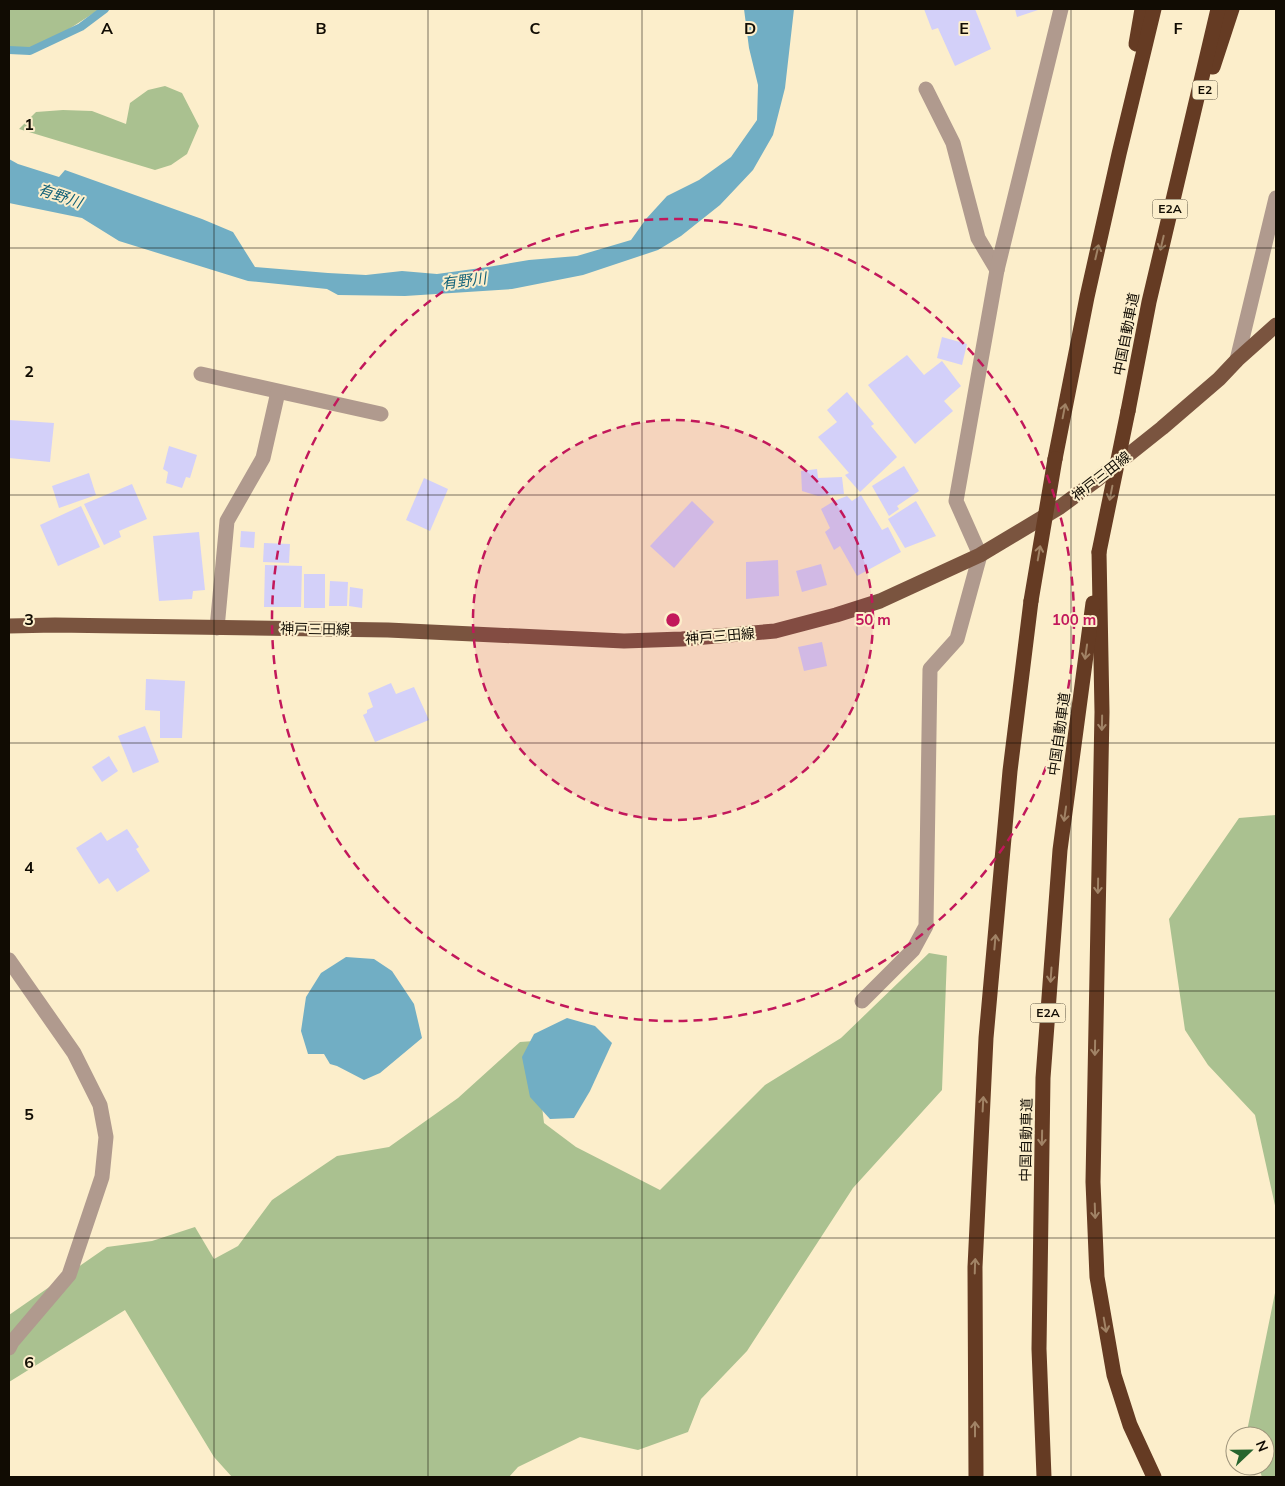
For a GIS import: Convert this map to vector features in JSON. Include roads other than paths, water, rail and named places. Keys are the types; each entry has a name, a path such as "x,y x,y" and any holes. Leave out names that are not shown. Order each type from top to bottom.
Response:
{"highway":[{"path":"1119,154 1142,9"},
{"path":"976,1477 975,1267 986,1038 1010,771 1031,601 1055,459 1087,297 1154,9"},
{"name":"中国自動車道","path":"1044,1477 1039,1349 1043,1078 1060,850 1099,552 1149,302 1218,9"},
{"name":"E2","path":"1179,172 1232,9"},
{"path":"1099,552 1102,712 1094,1182 1097,1277 1114,1375 1130,1425 1154,1477"}],"main road":[{"name":"神戸三田線","path":"9,626 388,630 624,641 682,639 775,631 880,601 980,555 1060,507 1098,479 1183,410 1276,325"}],"street":[{"path":"862,1001 913,950 926,926 930,668 957,639 980,555 956,500 997,270 1061,9"},
{"path":"926,89 953,143 978,238 997,270"},
{"path":"1237,360 1276,198"},
{"path":"201,374 381,414"},
{"path":"217,628 227,521 263,458 278,392"},
{"path":"9,960 74,1053 100,1105 106,1137 102,1178 69,1274 9,1348"}],"water":[{"name":"有野川","path":"744,9 794,9 785,88 773,135 753,170 720,205 681,236 658,250 583,275 512,289 405,296 338,295 327,289 248,281 119,241 82,218 9,203 9,159 18,164 59,177 65,170 233,232 255,267 366,275 402,271 437,274 529,260 577,256 631,240 646,219 667,196 699,180 731,157 757,120 758,85 749,48"},
{"path":"346,957 374,959 392,971 414,1004 422,1038 380,1073 364,1080 330,1064 324,1054 308,1054 301,1031 306,997 321,973"},
{"path":"567,1018 595,1026 612,1043 590,1091 574,1118 550,1119 530,1097 522,1057 534,1034"}],"waterway":[{"path":"9,50 30,51 81,27 105,9"}]}
